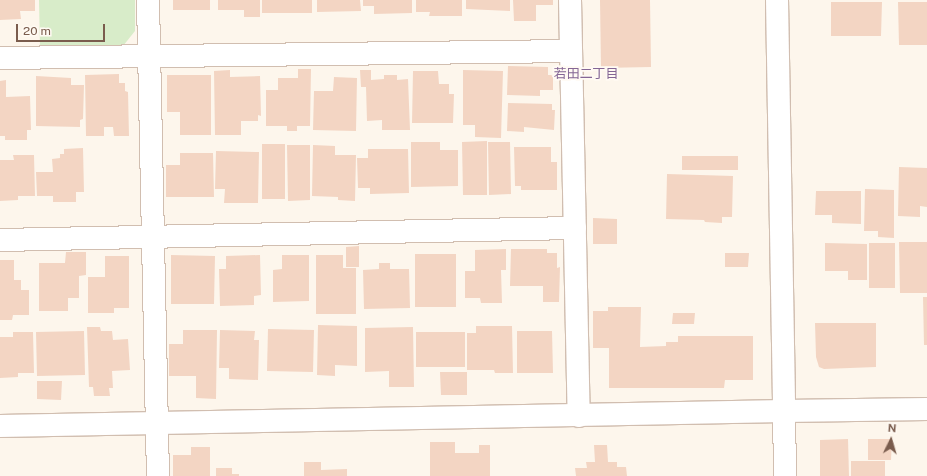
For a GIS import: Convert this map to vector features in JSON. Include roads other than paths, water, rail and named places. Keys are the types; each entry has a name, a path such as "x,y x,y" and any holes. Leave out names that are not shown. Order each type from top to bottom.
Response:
{"street":[{"path":"148,0 158,476"},
{"path":"570,0 579,416"},
{"path":"777,0 785,476"},
{"path":"0,58 571,51"},
{"path":"0,240 575,228"},
{"path":"0,426 927,409"}],"district":[{"name":"若田二丁目","path":"586,74"}]}
